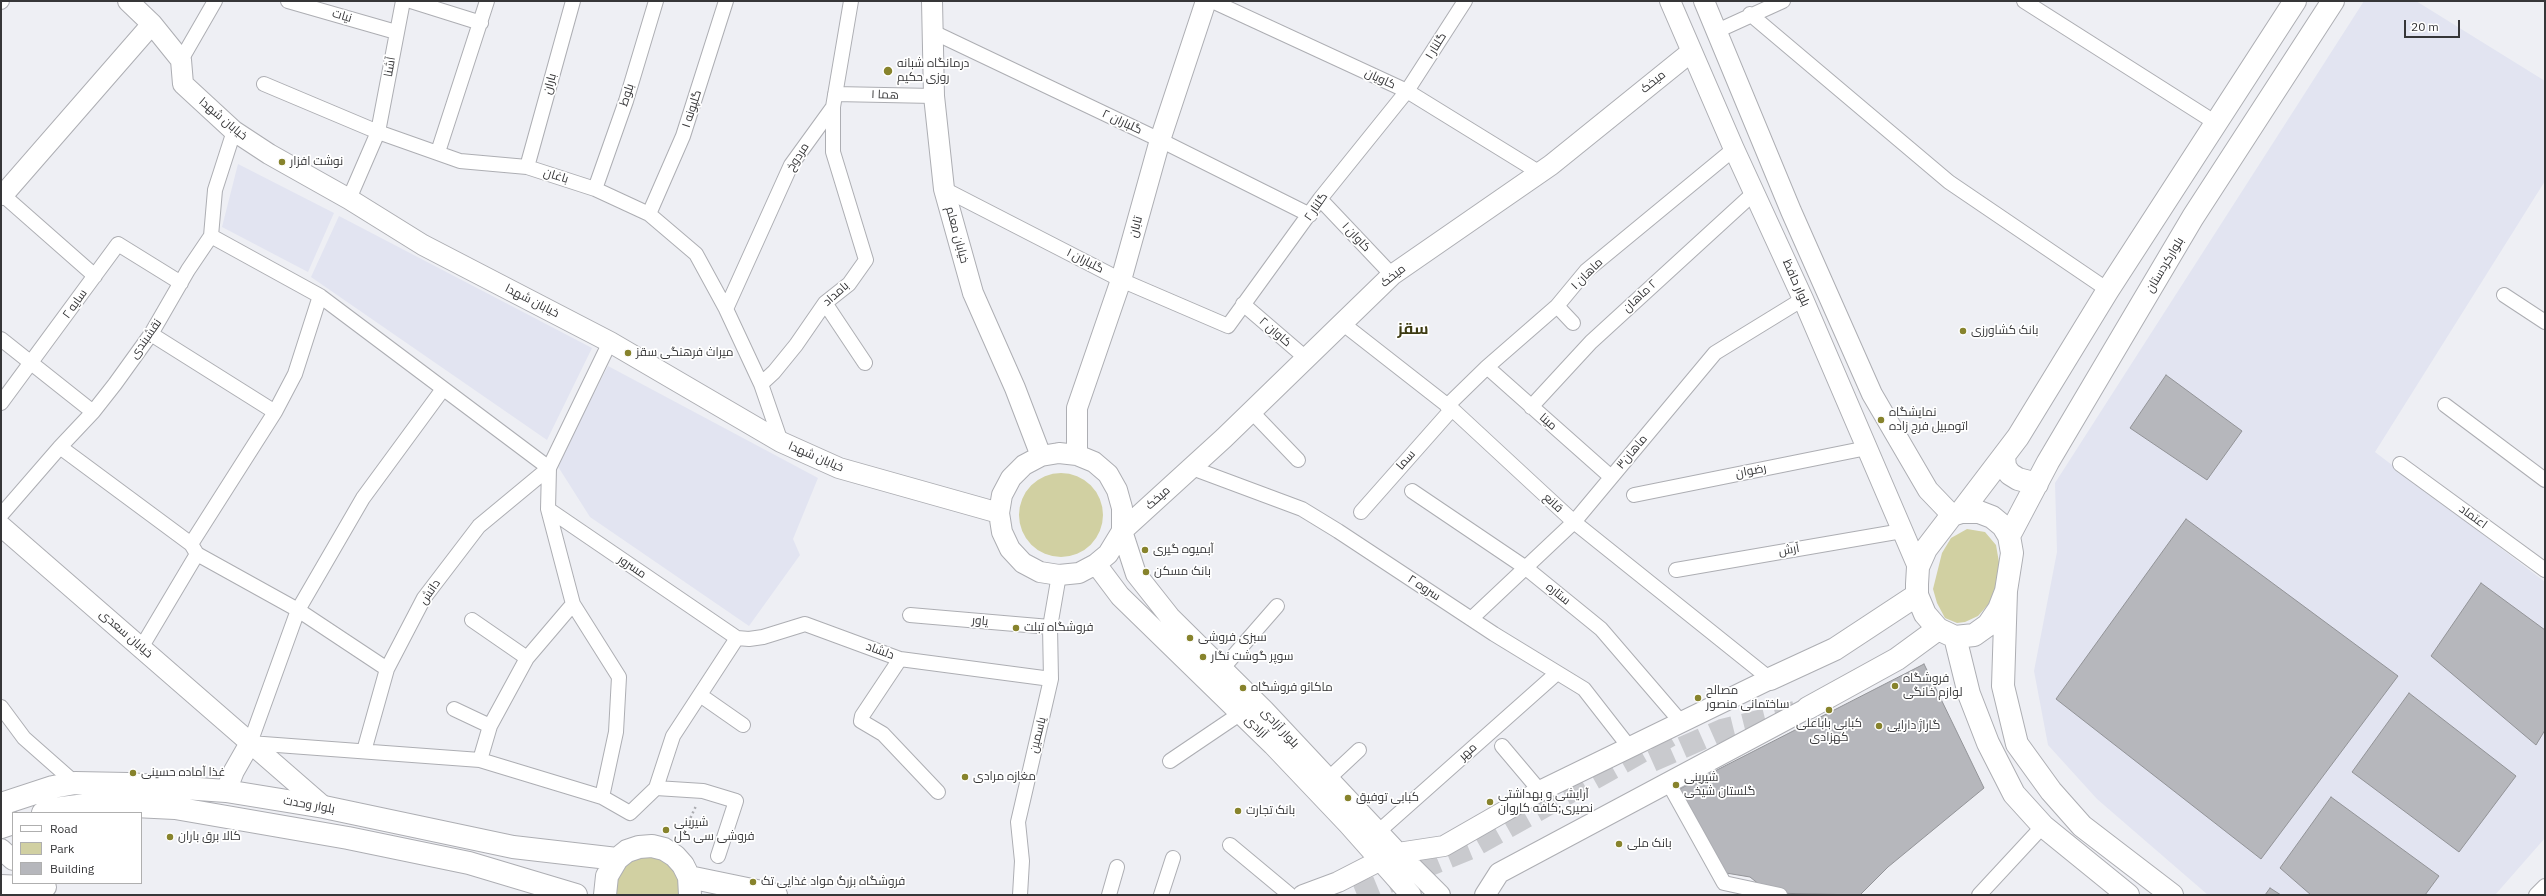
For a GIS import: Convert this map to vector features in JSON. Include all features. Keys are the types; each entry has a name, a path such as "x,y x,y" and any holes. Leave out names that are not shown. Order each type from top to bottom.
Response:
{"main road":[{"path":"128,1 152,24 181,60"},
{"name":"خیابان معلم","path":"932,1 934,96 944,189 973,293 1015,388 1041,456"},
{"name":"تابان","path":"1076,455 1077,408 1121,280 1160,140 1206,1"},
{"name":"بلوار حافظ","path":"1670,1 1690,52 1803,299 1918,567"},
{"name":"بلوار حافظ","path":"1704,1 1791,211 1872,394 1928,490 1957,513"},
{"path":"2128,895 2043,826 2014,794 1988,743 1946,633 1925,614 1917,595 1918,567 1926,549 2004,456 2108,290 2295,1"},
{"name":"بلوارکردستان","path":"2009,536 2037,484 2193,217 2333,1"},
{"path":"2,195 152,24"},
{"name":"میخک","path":"1122,531 1192,468 1307,359 1392,275 1540,173 1690,52"},
{"name":"خیابان شهدا","path":"181,60 183,84 234,131 269,154 349,199 423,245 610,342 781,442 839,468 999,513"},
{"path":"1059,453 1076,455 1094,462 1108,474 1114,485 1122,508 1122,531 1108,554 1096,564 1078,573 1059,575 1040,572 1019,558 1010,549 1002,532 999,513 1002,495 1011,478 1024,465 1041,456 1059,453"},
{"path":"2004,456 2005,467 2010,474 2037,484"},
{"path":"1957,513 1979,512 1992,517 2003,526 2009,536 2012,553 2006,591 2003,686 2018,744 2051,791 2082,826 2172,895"},
{"name":"خیابان سعدی","path":"1,524 324,807"},
{"name":"بلوار آزادی","path":"1122,531 1136,574 1170,617 1440,895"},
{"name":"آزادی","path":"1096,564 1120,596 1241,713 1348,824 1379,861 1411,895"},
{"path":"1485,895 1499,873 1669,784 1946,633 1974,635 1988,625 1999,609 2006,591"},
{"path":"1398,853 1444,846 1540,791 1835,649 1917,595"},
{"path":"226,791 234,771 250,743"},
{"name":"بلوار وحدت","path":"1,804 53,787 75,783 128,784 226,791 324,807 513,847 617,859"},
{"path":"48,811 94,804 160,808 245,820 469,863 576,895"},
{"path":"1,827 12,823"},
{"path":"605,895 607,876 617,859 627,851 639,847 664,849 675,856 690,886 776,895"},
{"path":"1,849 12,859"},
{"path":"1303,895 1338,882 1379,861"},
{"path":"1,885 48,888"}],"street":[{"path":"181,60 215,1"},
{"name":"نیات","path":"288,1 396,32"},
{"name":"آشنا","path":"349,199 378,132 403,1"},
{"path":"411,1 481,23"},
{"path":"438,152 487,1"},
{"name":"باران","path":"527,167 573,1"},
{"name":"بلوط","path":"595,189 626,100 656,1"},
{"name":"گلپونه ۱","path":"649,214 683,136 726,1"},
{"name":"مردوخ","path":"726,309 791,165 834,100 851,1"},
{"name":"کاویان","path":"1212,1 1408,91 1540,173"},
{"name":"گلنار ۱","path":"1408,91 1464,1"},
{"path":"1717,32 1750,14 1783,1"},
{"path":"2024,1 2216,123"},
{"path":"1750,14 1948,182 2108,290"},
{"name":"گلباران ۲","path":"933,32 1160,140 1310,215"},
{"name":"باغان","path":"264,84 378,132 460,161 527,167 595,189 649,214 696,254 726,309 761,384"},
{"name":"گلنار ۲","path":"1228,326 1310,215 1320,199 1408,91"},
{"name":"هما ۱","path":"834,100 934,96"},
{"name":"بامداد","path":"761,384 774,372 796,345 824,303 849,284 866,260 833,152 834,100"},
{"name":"نقشبندی","path":"1,524 60,446 93,412 151,334 211,236 215,190 234,131"},
{"name":"ماهان ۱","path":"1449,407 1487,367 1557,306 1586,271 1734,149"},
{"name":"گلباران ۱","path":"944,189 1121,280 1228,326"},
{"name":"٢ ماهان","path":"1531,407 1591,342 1755,192"},
{"path":"2,195 95,276"},
{"name":"کاوان ۱","path":"1320,199 1392,275"},
{"path":"211,236 320,296 549,468"},
{"name":"سایه ۲","path":"1,403 32,363 118,244 181,283"},
{"path":"2504,295 2545,322"},
{"path":"141,648 194,549 275,412 294,374 320,296"},
{"name":"ماهان۳","path":"1471,619 1574,522 1715,353 1803,299"},
{"path":"824,303 865,363"},
{"name":"کاوان ۲","path":"1243,304 1307,359"},
{"path":"1557,306 1573,323"},
{"name":"قانع","path":"1342,323 1449,407 1574,522 1770,679"},
{"path":"151,334 275,412"},
{"path":"1,339 93,412"},
{"path":"602,797 616,732 619,677 573,604 548,509 549,468 610,342"},
{"name":"مینا","path":"1487,367 1610,477"},
{"path":"761,384 781,442"},
{"path":"443,389 364,498 298,610 250,743 480,760 602,797 630,813 656,788 673,736 737,638"},
{"path":"2445,405 2545,480"},
{"name":"سما","path":"1361,512 1449,407"},
{"path":"1251,411 1298,460"},
{"path":"60,446 194,549 298,610 387,669"},
{"name":"رضوان","path":"1634,494 1867,448"},
{"name":"اعتماد","path":"2400,464 2545,570"},
{"name":"دانش","path":"364,751 387,669 424,598 479,526 549,468"},
{"name":"سروه ۲","path":"1192,468 1302,509 1471,619 1584,689 1630,748"},
{"name":"ستاره","path":"1412,491 1526,568 1601,628 1681,722"},
{"name":"مسرور","path":"548,509 737,638"},
{"name":"آرش","path":"1676,570 1902,531"},
{"name":"یاسمین","path":"1020,895 1022,861 1018,822 1051,679 1050,627 1059,575"},
{"path":"480,760 490,726 527,658 573,604"},
{"path":"1222,669 1277,606"},
{"name":"یاور","path":"910,615 1050,627"},
{"path":"472,620 527,658"},
{"name":"دلشاد","path":"737,638 749,639 763,637 805,624 900,659 1051,679"},
{"path":"900,659 862,716 861,721 883,734 938,792"},
{"name":"مهر","path":"1378,832 1557,673"},
{"path":"700,695 743,725"},
{"path":"1,707 24,738 75,783"},
{"path":"454,709 490,726"},
{"path":"1170,761 1241,713"},
{"path":"1502,746 1540,791"},
{"path":"1328,779 1359,750"},
{"path":"1669,784 1724,883 1780,895"},
{"path":"656,788 703,791 736,801 718,856"},
{"path":"1979,895 2043,826"},
{"path":"1230,845 1290,895"},
{"path":"1161,895 1173,858"},
{"path":"1109,895 1117,867"},
{"path":"2536,895 2545,886"}],"path":[{"path":"682,837 703,791"}],"shaded area":[{"path":"2364,1 2416,1 2545,81 2545,181 2375,452 2545,582 2545,838 2495,895 2208,895 2097,799 2048,745 2034,671 2057,552 2055,483"},
{"path":"238,164 334,213 308,272 222,227"},
{"path":"339,216 592,348 547,440 311,277"},
{"path":"608,366 818,478 793,539 800,555 749,626 590,517 557,465"}],"green space":[{"path":"1061,473 1077,476 1091,485 1100,499 1103,515 1100,531 1091,545 1077,554 1061,557 1045,554 1031,545 1022,531 1019,515 1022,499 1031,485 1045,476"},
{"path":"1967,529 1985,532 1996,545 2000,568 1993,599 1978,616 1965,622 1957,623 1945,618 1937,603 1933,589 1942,553 1951,538"},
{"path":"647,854 667,861 679,879 679,895 615,895 614,880 626,862"}],"building":[{"path":"2166,375 2242,431 2207,480 2130,428"},
{"path":"2186,519 2398,676 2261,859 2056,699"},
{"path":"2481,583 2545,630 2545,730 2536,745 2431,656"},
{"name":"گاراژ دارایی","path":"1924,664 1984,788 1888,867 1860,895 1770,893 1750,877 1720,872 1674,792"},
{"path":"2409,693 2516,776 2459,852 2352,772"},
{"path":"2331,797 2439,876 2425,895 2311,895 2280,868"},
{"path":"2270,888 2281,895 2265,895"}],"tunnel":[{"path":"1652,761 1722,730 1795,712"},
{"path":"1357,895 1469,849 1670,736"}],"place":[{"name":"درمانگاه شبانه روزی حکیم","path":"888,71"},
{"name":"نوشت افزار","path":"282,162"},
{"name":"بانک کشاورزی","path":"1963,331"},
{"name":"میراث فرهنگی سقز","path":"628,353"},
{"name":"نمایشگاه اتومبیل فرج زاده","path":"1881,420"},
{"name":"آبمیوه گیری","path":"1145,550"},
{"name":"بانک مسکن","path":"1146,572"},
{"name":"فروشگاه تبلت","path":"1016,628"},
{"name":"سبزی فروشی","path":"1190,638"},
{"name":"سوپر گوشت نگار","path":"1203,657"},
{"name":"فروشگاه لوازم خانگی","path":"1895,686"},
{"name":"ماکائو فروشگاه","path":"1243,688"},
{"name":"مصالح ساختمانی منصور","path":"1698,698"},
{"name":"کبابی باباعلی کهزادی","path":"1829,710"},
{"name":"گاراژ دارایی","path":"1879,726"},
{"name":"غذا آماده حسینی","path":"133,773"},
{"name":"مغازه مرادی","path":"965,777"},
{"name":"شیرینی گلستان شیخی","path":"1676,785"},
{"name":"کبابی توفیق","path":"1348,798"},
{"name":"آرایشی و بهداشتی نصیری;کافه کاروان","path":"1490,802"},
{"name":"بانک تجارت","path":"1238,811"},
{"name":"شیرینی فروشی سی گل","path":"666,830"},
{"name":"کالا برق باران","path":"170,837"},
{"name":"بانک ملی","path":"1619,844"},
{"name":"فروشگاه بزرگ مواد غذایی تک","path":"753,882"}],"district":[{"name":"سقز","path":"1413,329"}]}
